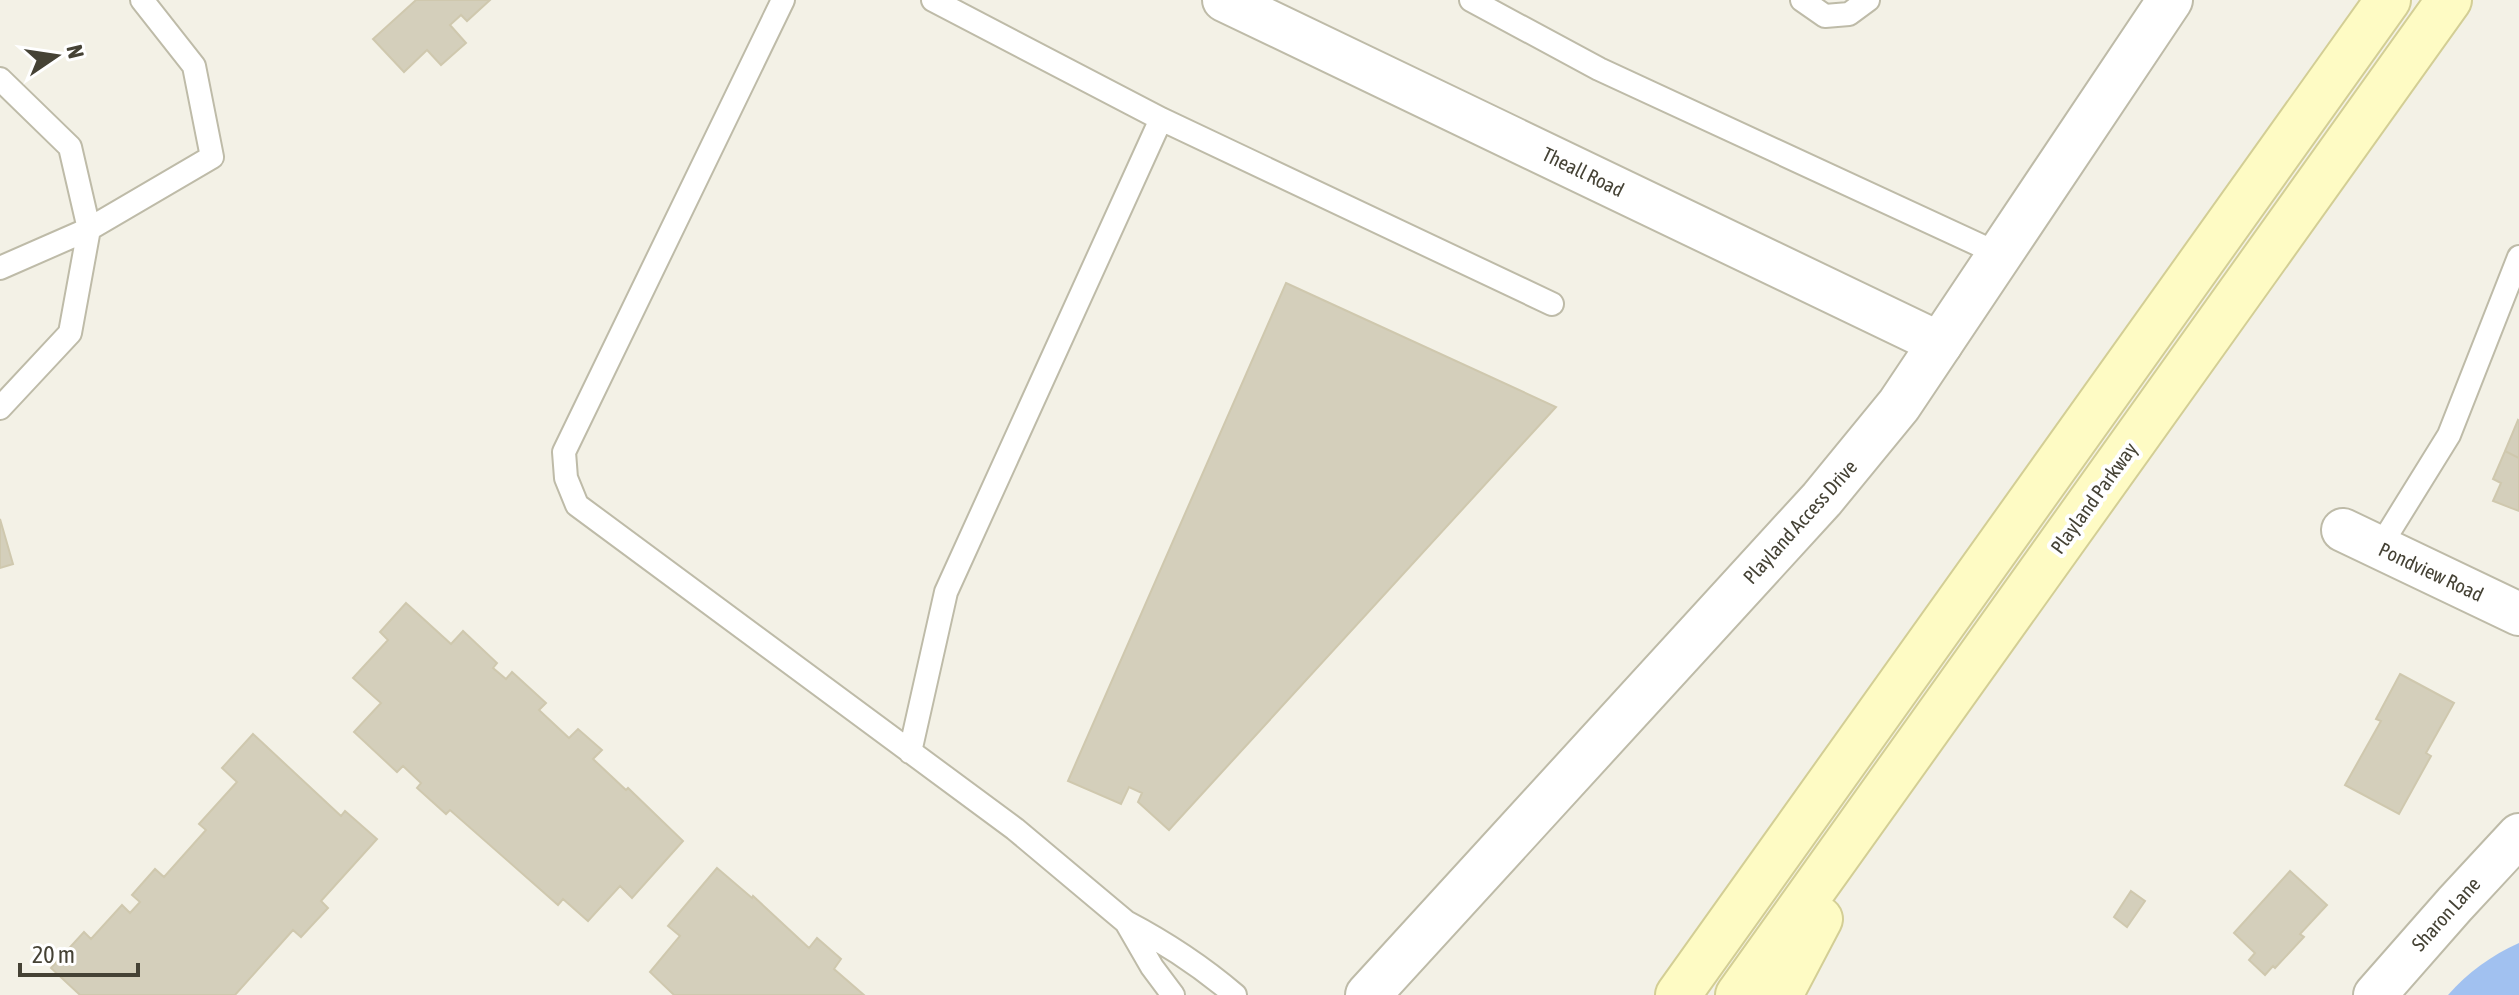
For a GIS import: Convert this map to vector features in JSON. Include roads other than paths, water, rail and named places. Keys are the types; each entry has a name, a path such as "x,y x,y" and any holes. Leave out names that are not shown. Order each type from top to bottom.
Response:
{"main road":[{"path":"1678,995 2388,0"},
{"name":"Playland Parkway","path":"1738,995 2449,0"},
{"path":"1780,995 1899,771"},
{"path":"1657,995 1776,858"}],"street":[{"name":"Theall Road","path":"1224,0 1941,344"},
{"name":"Playland Access Drive","path":"1368,995 1822,499 1899,405 2170,0"},
{"name":"Pondview Road","path":"2361,539 2519,614"},
{"name":"Sharon Lane","path":"2375,995 2519,835"}],"lane":[{"path":"0,268 89,229 212,157 194,66 142,0"},
{"path":"783,0 564,452 566,478 577,505 1015,829 1126,922 1171,946 1235,995"},
{"path":"933,0 1161,119 1552,304"},
{"path":"1471,0 1599,69 2001,255"},
{"path":"1802,0 1825,16 1849,14 1868,0"},
{"path":"0,79 70,147 89,229 70,333 0,408"},
{"path":"910,752 946,592 1161,119"},
{"path":"2361,539 2449,435 2519,257"},
{"path":"1126,922 1152,967 1173,995"}],"water":[{"path":"2519,943 2519,995 2448,995 2480,965"}]}
